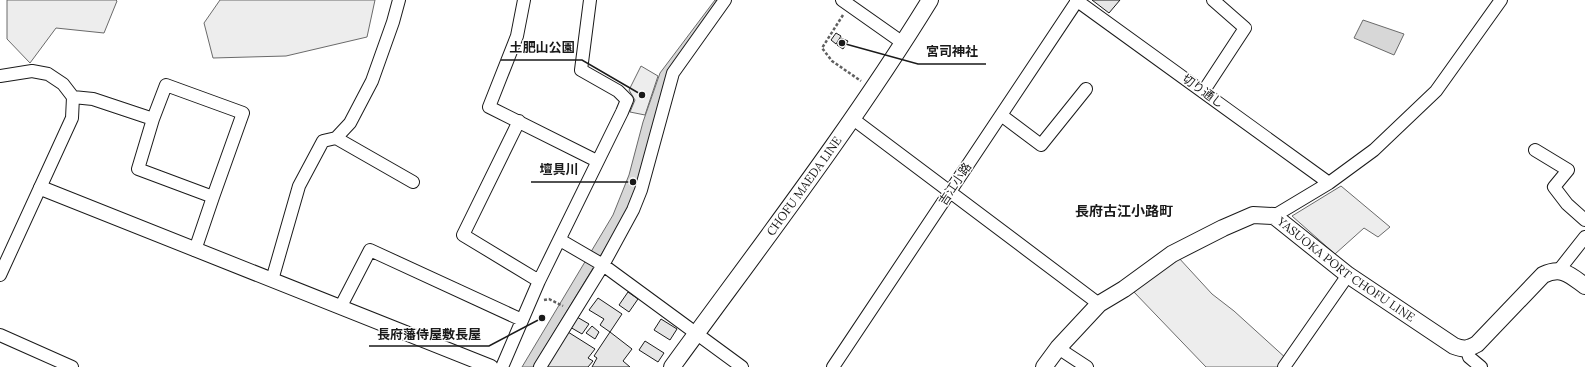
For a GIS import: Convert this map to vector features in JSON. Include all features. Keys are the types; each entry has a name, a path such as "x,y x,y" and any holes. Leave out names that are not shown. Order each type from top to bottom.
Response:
{"main road":[{"name":"CHOFU MAEDA LINE","path":"672,367 853,119 903,44 930,0"},
{"name":"YASUOKA PORT CHOFU LINE","path":"1044,367 1058,348 1100,304 1124,289 1172,254 1223,228 1253,215 1274,216 1348,274 1454,346 1461,349 1466,358"},
{"path":"1466,358 1477,344 1543,276 1560,270 1585,286"}],"street":[{"path":"272,280 299,186 323,141 336,138 350,123 372,81 393,22 399,0"},
{"path":"524,0 517,36 489,106 597,161"},
{"path":"502,367 539,281 627,100 618,91 581,70 590,0"},
{"name":"切り通し","path":"1076,0 1329,183"},
{"name":"吉江小路","path":"833,367 1076,0"},
{"path":"1204,92 1245,28 1213,0"},
{"path":"1274,216 1329,183 1374,150 1436,91 1502,0"},
{"path":"540,367 633,210 641,190 673,73 725,1"},
{"path":"846,2 903,44"},
{"path":"0,76 32,71 48,74 62,84 73,97 72,118 0,275"},
{"path":"195,250 243,113 166,85 153,119 138,169 213,197"},
{"path":"1001,115 1041,145 1086,89"},
{"path":"73,97 93,99 153,119"},
{"path":"853,119 1100,304"},
{"path":"519,122 463,235 539,281"},
{"path":"336,138 413,182"},
{"path":"1535,150 1568,170 1554,187 1568,204 1585,220"},
{"path":"41,188 195,250 341,306 491,367"},
{"path":"1560,270 1585,237"},
{"path":"560,240 601,264 742,367"},
{"path":"341,306 370,250 522,320"},
{"path":"1284,367 1348,274"},
{"path":"0,334 72,367"},
{"path":"1058,348 1087,367"},
{"path":"1466,358 1481,367"}],"path":[{"path":"846,2 822,48 832,61 873,89"}],"shaded area":[{"path":"7,0 117,1 104,33 56,28 30,63 7,39"},
{"path":"220,0 375,0 367,37 286,56 213,58 204,23"},
{"path":"715,0 721,0 676,60 637,189 627,212 533,367 522,367 613,215 629,175 643,122 660,73"},
{"path":"1363,20 1404,34 1394,55 1354,38"},
{"path":"641,66 658,76 645,115 630,112 635,100 629,90"},
{"path":"1341,186 1390,227 1378,237 1364,228 1335,254 1292,216"},
{"path":"1178,257 1212,294 1234,311 1288,360 1284,367 1206,367 1133,291"}],"building":[{"path":"1092,0 1120,0 1109,13"},
{"path":"836,33 841,36 836,44 831,40"},
{"path":"841,38 848,41 843,49 837,45"},
{"path":"628,292 638,299 629,312 619,305"},
{"path":"598,298 622,314 610,332 600,325 604,319 589,310"},
{"path":"577,317 589,324 582,334 570,327"},
{"path":"661,319 677,329 670,340 654,330"},
{"path":"592,326 599,332 595,339 586,333"},
{"path":"568,332 595,349 588,358 593,361 588,367 547,367"},
{"path":"610,332 632,349 623,361 630,367 592,367 597,358 594,356"},
{"path":"645,341 664,353 658,362 639,350"}],"place":[{"name":"宮司神社","path":"842,43"},
{"name":"土肥山公園","path":"642,95"},
{"name":"壇具川","path":"633,182"},
{"name":"長府藩侍屋敷長屋","path":"542,318"}],"district":[{"name":"長府古江小路町","path":"1124,211"}]}
